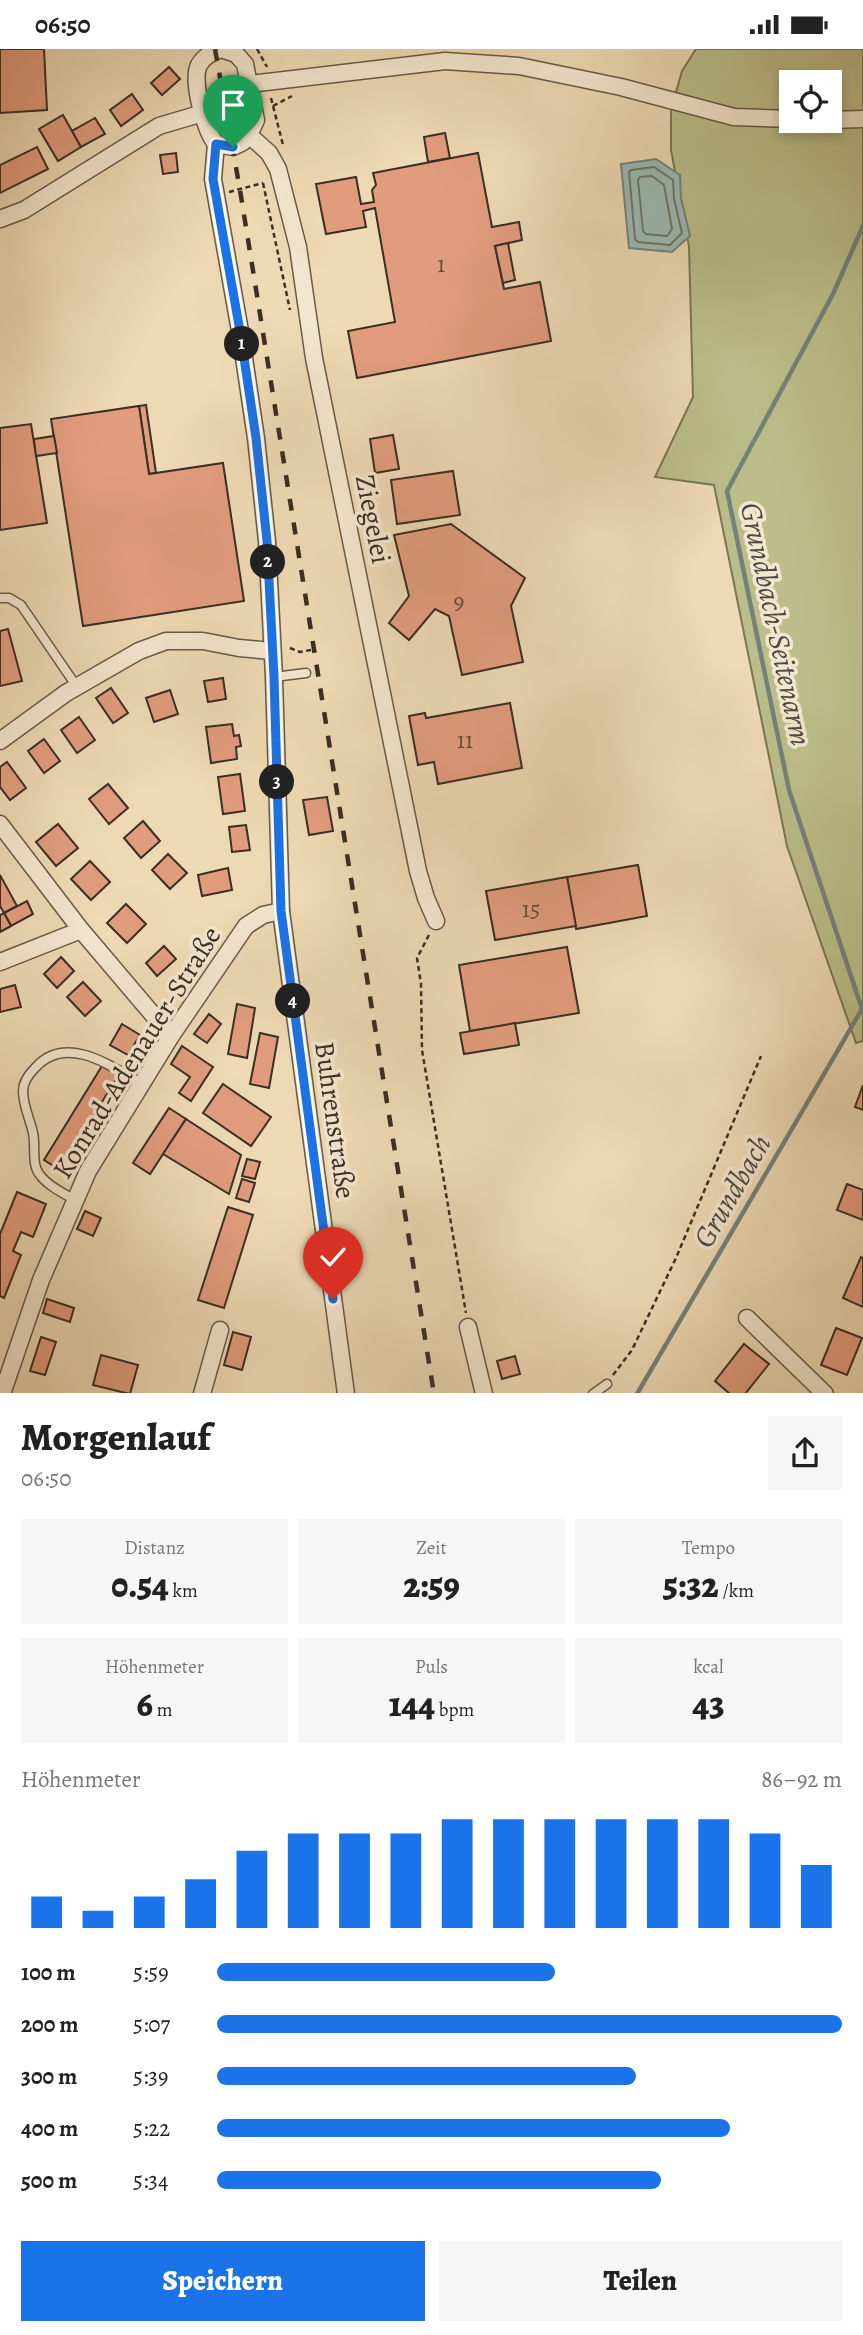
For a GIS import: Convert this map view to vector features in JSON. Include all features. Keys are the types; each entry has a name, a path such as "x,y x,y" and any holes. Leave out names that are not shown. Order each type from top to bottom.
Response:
{"street":[{"path":"192,49 198,66 197,77 203,113 210,136 216,144 233,147 243,142 256,120 245,64 231,50 215,51 206,55 198,66"},
{"path":"250,84 444,61 519,66 621,87 734,117 779,119"},
{"path":"0,219 24,210 159,126 203,113"},
{"path":"842,120 863,120"},
{"name":"Ziegelei","path":"249,135 269,153 278,169 298,247 314,358 418,871 436,921"},
{"name":"Buhrenstraße","path":"216,144 213,179 256,438 267,541 281,911 345,1393"},
{"path":"0,741 77,687 139,651 166,641 203,641 272,651"},
{"path":"0,824 81,930 171,1036"},
{"name":"Konrad-Adenauer-Straße","path":"2,1393 6,1358 88,1171 171,1036 246,926 263,915 281,911"},
{"path":"0,962 81,930"},
{"path":"747,1318 824,1393"},
{"path":"468,1327 484,1393"},
{"path":"202,1393 220,1330"}],"lane":[{"path":"0,598 9,598 21,605 77,687"},
{"path":"274,677 306,673"},
{"path":"75,1200 48,1183 35,1168 34,1140 23,1089 25,1080 37,1065 58,1052 71,1052 104,1061 142,1084"},
{"path":"594,1393 607,1384"}],"path":[{"path":"290,647 300,652 311,650"},
{"path":"436,921 417,958 421,984 422,1050 468,1327"},
{"path":"607,1384 632,1350 665,1281 761,1055"}],"green space":[{"path":"696,49 863,49 863,1041 856,1043 787,846 714,485 655,477 693,397 689,246 671,150 671,110 682,71"}],"water":[{"path":"656,159 680,175 681,198 690,236 672,252 629,248 621,164"}],"building":[{"path":"0,49 44,49 47,110 0,113"},
{"path":"169,67 180,79 162,95 151,83"},
{"path":"132,94 143,110 121,126 110,110"},
{"path":"63,115 81,147 58,161 39,129"},
{"path":"95,118 105,134 81,147 72,131"},
{"path":"445,133 450,158 428,162 424,137"},
{"path":"37,147 48,169 0,193 0,165"},
{"path":"176,153 178,172 163,174 160,155"},
{"path":"478,153 492,227 519,222 522,240 495,246 504,289 540,282 551,341 357,378 348,331 395,322 375,208 363,211 366,227 326,234 316,184 356,177 361,204 374,202 372,190 376,185 373,173"},
{"path":"508,243 515,280 503,283 495,246"},
{"path":"146,405 156,473 149,474 139,406"},
{"path":"139,406 149,474 223,463 244,601 83,626 51,419"},
{"path":"31,424 47,523 0,530 0,428"},
{"path":"393,435 399,469 375,473 370,439"},
{"path":"54,436 57,453 36,456 34,439"},
{"path":"453,471 460,515 397,524 391,480"},
{"path":"451,524 525,578 511,606 523,662 462,675 449,616 435,609 409,640 389,623 409,596 394,535"},
{"path":"8,629 22,681 0,686 0,631"},
{"path":"223,678 226,699 208,702 204,681"},
{"path":"111,688 128,713 113,723 96,698"},
{"path":"170,690 178,714 154,722 146,698"},
{"path":"510,703 522,768 438,784 434,762 418,765 409,716 425,713 426,718"},
{"path":"79,717 95,740 77,753 61,730"},
{"path":"232,724 234,736 239,735 241,746 236,747 237,759 211,763 206,727"},
{"path":"44,739 60,761 44,773 28,751"},
{"path":"7,762 26,788 10,800 0,787 0,767"},
{"path":"240,774 245,811 223,814 218,777"},
{"path":"108,784 128,808 109,824 89,799"},
{"path":"327,797 333,831 309,835 303,800"},
{"path":"143,821 160,841 141,858 124,838"},
{"path":"58,824 78,848 56,866 36,842"},
{"path":"246,825 250,850 232,852 229,827"},
{"path":"168,854 187,873 170,889 152,870"},
{"path":"90,861 110,882 91,900 71,879"},
{"path":"638,865 647,916 576,929 567,877"},
{"path":"228,868 232,890 202,896 198,875"},
{"path":"0,875 17,906 4,913 0,906"},
{"path":"567,877 576,926 495,940 486,891"},
{"path":"27,901 33,914 11,926 4,913"},
{"path":"126,904 146,924 127,943 107,923"},
{"path":"4,913 11,926 0,932 0,915"},
{"path":"164,946 176,959 157,976 146,963"},
{"path":"567,947 579,1013 470,1031 459,965"},
{"path":"61,957 74,971 57,988 44,974"},
{"path":"83,982 101,1001 85,1016 67,997"},
{"path":"15,985 21,1007 0,1012 0,989"},
{"path":"237,1004 255,1008 247,1058 228,1054"},
{"path":"209,1014 221,1024 207,1043 194,1034"},
{"path":"515,1023 519,1045 464,1054 460,1033"},
{"path":"122,1024 140,1035 128,1055 110,1045"},
{"path":"260,1033 278,1037 269,1088 250,1084"},
{"path":"182,1046 213,1067 191,1101 179,1093 190,1077 171,1064"},
{"path":"102,1066 118,1076 60,1170 44,1160"},
{"path":"223,1084 271,1117 251,1146 203,1113"},
{"path":"863,1085 863,1110 855,1107"},
{"path":"169,1108 186,1119 150,1174 133,1163"},
{"path":"186,1119 241,1155 229,1194 163,1154"},
{"path":"247,1159 260,1162 255,1179 242,1176"},
{"path":"242,1179 255,1183 249,1202 236,1198"},
{"path":"847,1184 863,1190 863,1220 837,1210"},
{"path":"17,1192 46,1204 33,1237 21,1232 13,1251 21,1255 4,1298 0,1296 0,1234"},
{"path":"228,1207 253,1215 224,1308 198,1300"},
{"path":"85,1211 101,1218 93,1236 77,1229"},
{"path":"861,1257 863,1258 863,1307 843,1298"},
{"path":"47,1299 74,1308 70,1322 43,1313"},
{"path":"836,1328 862,1338 847,1375 821,1365"},
{"path":"233,1332 251,1337 242,1370 224,1365"},
{"path":"41,1337 56,1342 45,1375 30,1371"},
{"path":"744,1344 769,1364 746,1393 729,1393 715,1381"},
{"path":"101,1355 138,1365 130,1393 93,1385"},
{"path":"515,1356 520,1374 502,1379 497,1361"}],"waterway":[{"name":"Grundbach-Seitenarm","path":"862,1009 789,790 727,491 833,294 863,226"},
{"name":"Grundbach","path":"638,1393 862,1009"}],"railway":[{"path":"215,49 434,1393"}],"route":[{"path":"233,147 216,144 213,179 256,438 267,541 281,911 333,1299"}]}
